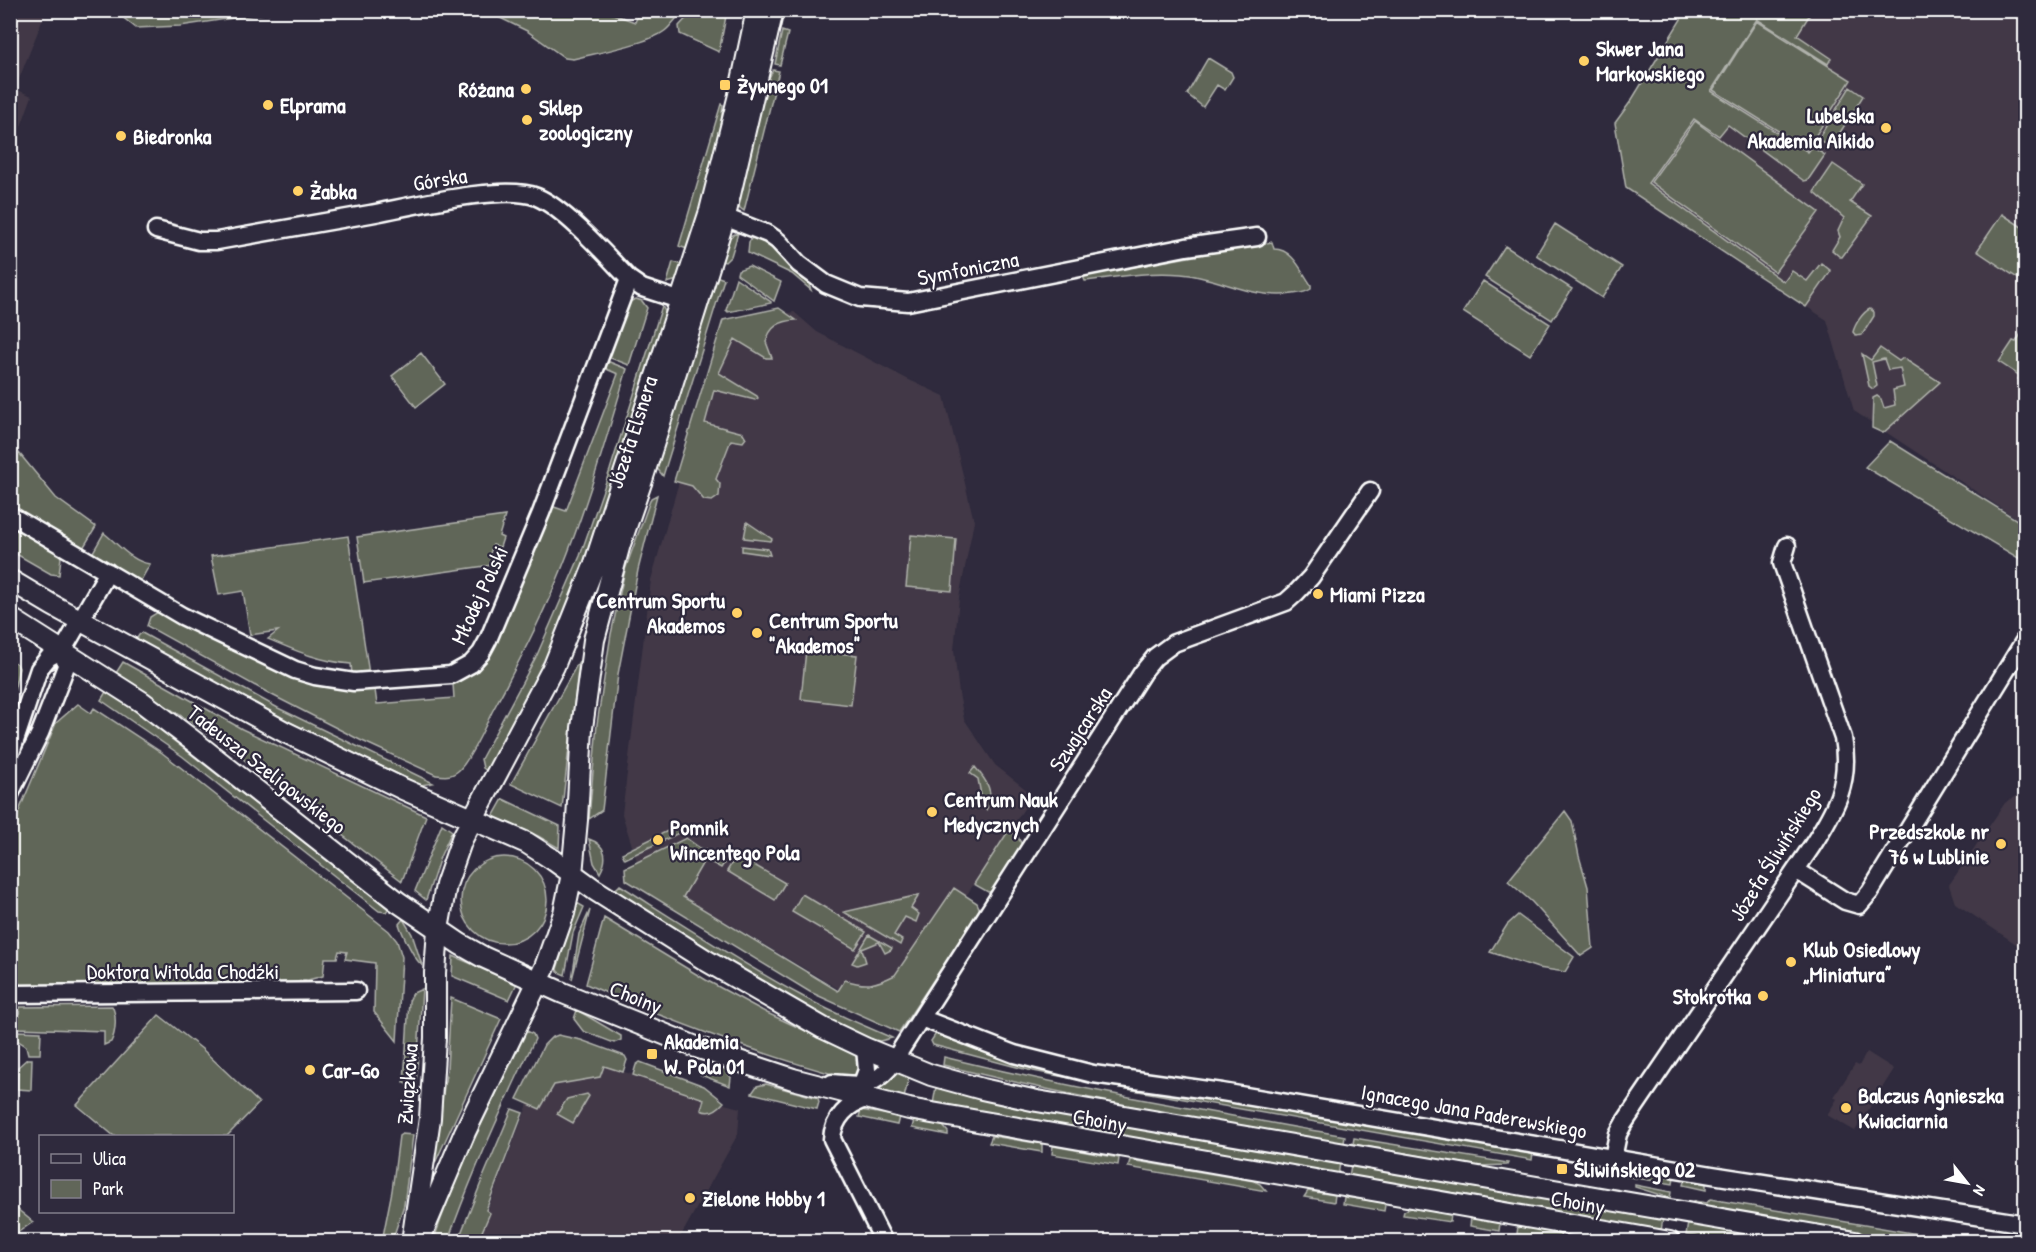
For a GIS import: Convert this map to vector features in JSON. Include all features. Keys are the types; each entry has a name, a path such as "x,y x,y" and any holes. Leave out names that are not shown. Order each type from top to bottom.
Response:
{"street":[{"name":"Józefa Elsnera","path":"718,214 739,95 758,10"},
{"name":"Józefa Elsnera","path":"438,929 450,869 473,818 533,708 574,620 689,303 718,214 773,10"},
{"name":"Górska","path":"156,230 199,241 217,241 441,201 502,192 518,192 535,196 558,210 629,279 642,288 689,303"},
{"name":"Symfoniczna","path":"718,214 773,238 799,264 826,284 860,297 908,303 1186,247 1257,237"},
{"name":"Młodej Polski","path":"10,515 199,625 295,670 315,676 354,682 451,675 471,664 488,640 525,552 629,279"},
{"name":"Józefa Elsnera","path":"537,982 557,935 572,874 583,717 594,640 689,303"},
{"name":"Szwajcarska","path":"836,1125 849,1106 877,1081 894,1060 1142,673 1155,657 1174,644 1286,602 1311,577 1370,491"},
{"name":"Józefa Śliwińskiego","path":"1613,1158 1618,1134 1624,1123 1796,870 1838,803 1845,780 1846,753 1839,722 1782,563 1787,546"},
{"path":"10,756 39,669 49,657 63,650 108,572"},
{"name":"Tadeusza Szeligowskiego","path":"10,580 327,753 526,843 572,874"},
{"name":"Tadeusza Szeligowskiego","path":"10,618 120,687 192,740 398,902 483,957 537,982"},
{"path":"1796,870 1845,901 1859,905 1870,892 2025,638"},
{"path":"10,795 40,733 66,666 63,650"},
{"name":"Choiny","path":"572,874 748,987 823,1028 894,1060 955,1082 1037,1101 1855,1242"},
{"name":"Związkowa","path":"412,1242 430,1118 438,929"},
{"path":"418,1242 460,1141 537,982"},
{"name":"Choiny","path":"537,982 696,1047 793,1079 828,1089 864,1092 919,1111 1670,1242"},
{"name":"Doktora Witolda Chodźki","path":"10,994 356,991"},
{"name":"Ignacego Jana Paderewskiego","path":"921,1018 1014,1054 1093,1074 1222,1092 2025,1224"},
{"path":"793,1079 864,1092 867,1070 865,1048"},
{"path":"828,1089 836,1105 836,1125 832,1138 884,1242"}],"shaded area":[{"path":"11,10 46,11 15,89 32,96 11,154"},
{"path":"1749,11 2025,11 2025,524 1854,411 1827,320 1641,199 1640,184"},
{"path":"794,312 817,332 944,396 974,521 959,598 954,650 964,719 995,765 1033,795 901,994 842,991 640,871 622,814 651,580 724,324"},
{"name":"Przedszkole nr 76 w Lublinie","path":"2016,796 2025,796 2025,950 1955,903 1949,885 2005,803"},
{"path":"1867,1052 1894,1069 1855,1131 1827,1115 1837,1099 1834,1097 1855,1064 1859,1066"},
{"path":"604,1065 705,1099 740,1108 738,1134 678,1241 475,1242 528,1104 540,1109 554,1085 600,1077"}],"green space":[{"path":"115,11 279,11 180,26 136,28"},
{"path":"486,11 605,11 635,22 640,11 683,11 667,29 650,39 573,59 565,58 527,31"},
{"path":"693,11 727,11 719,52 680,34 679,26"},
{"path":"1686,11 1812,11 1797,35 1831,58 1828,64 1757,19 1711,91 1808,152 1812,147 1825,155 1808,180 1804,181 1728,125 1719,136 1694,119 1648,183 1784,282 1792,271 1807,281 1821,263 1831,271 1806,307 1626,188 1615,123"},
{"path":"1757,21 1851,80 1807,149 1713,90"},
{"path":"782,31 788,33 780,65 775,64"},
{"path":"1208,58 1231,72 1233,77 1225,90 1217,85 1203,107 1187,94"},
{"path":"773,70 779,71 744,211 737,200 762,92"},
{"path":"1850,87 1863,96 1831,147 1818,139"},
{"path":"721,104 723,105 717,158 692,251 679,246"},
{"path":"1695,121 1819,212 1775,272 1651,182"},
{"path":"1833,164 1862,184 1850,202 1872,216 1842,257 1832,250 1840,237 1838,231 1844,218 1814,192"},
{"path":"2002,214 2025,229 2025,283 1977,251"},
{"path":"1555,224 1622,267 1602,298 1536,255"},
{"path":"738,233 731,256 725,262 718,260 727,240"},
{"path":"753,236 769,246 808,282 811,290 792,274 748,253 749,242"},
{"path":"1272,242 1274,249 1281,250 1296,262 1311,285 1311,289 1300,293 1264,294 1209,279 1169,273 1085,281 1083,276"},
{"path":"1505,246 1572,289 1552,320 1485,277"},
{"path":"673,262 687,266 681,279 667,283"},
{"path":"749,266 781,282 774,301 737,274 738,270"},
{"path":"713,275 724,279 663,476 656,467"},
{"path":"736,278 771,303 728,312 726,310"},
{"path":"1483,281 1550,324 1530,355 1463,312"},
{"path":"636,299 642,301 647,308 629,365 608,357 629,302"},
{"path":"662,306 668,317 566,620 487,771 483,768 481,759 537,655 580,556"},
{"path":"779,308 796,320 781,323 770,332 766,342 772,358 766,358 735,339 719,373 758,398 755,400 714,390 705,423 743,433 746,438 743,442 731,440 716,479 720,484 719,496 712,501 704,500 692,486 674,481 723,320"},
{"path":"1870,309 1874,312 1874,316 1862,335 1856,336 1853,332 1856,325 1862,315"},
{"path":"2025,327 2025,384 2018,379 2020,376 1999,362"},
{"path":"1880,348 1899,361 1903,358 1940,382 1883,433 1872,428 1873,398 1877,396 1881,399 1884,408 1895,405 1893,390 1904,387 1900,368 1888,370 1884,359 1872,362 1877,386 1873,389 1869,386 1862,354 1871,360"},
{"path":"421,353 445,384 416,407 392,376"},
{"path":"607,361 627,369 597,469 571,544 546,605 520,659 472,752 455,773 447,776 436,775 360,740 272,695 147,626 150,617 158,612 212,640 265,662 339,685 375,690 377,704 454,698 453,684 478,665 551,506 566,511 618,374 604,368"},
{"path":"1890,441 2025,525 2025,562 1865,467"},
{"path":"19,453 56,498 96,527 83,548 11,507 11,460"},
{"path":"657,495 638,570 618,674 602,810 589,819 597,724 611,634 625,570 651,498"},
{"path":"505,516 499,536 503,538 500,547 493,545 489,556 493,557 492,565 364,583 357,537"},
{"path":"747,522 772,539 771,541 744,538"},
{"path":"11,523 58,552 61,557 59,575 51,574 11,551"},
{"path":"104,533 131,556 150,564 140,582 92,554"},
{"path":"911,535 956,539 952,591 906,587"},
{"path":"348,536 369,674 352,674 351,664 299,652 268,639 278,631 250,635 243,591 219,595 211,556"},
{"path":"742,546 768,549 770,555 742,551"},
{"path":"142,633 278,708 433,783 421,785 309,732 136,640"},
{"path":"806,650 857,655 851,705 801,699"},
{"path":"11,660 19,668 11,704"},
{"path":"579,661 562,808 511,784"},
{"path":"123,662 242,729 426,816 402,881 221,742 116,673"},
{"path":"107,690 389,908 386,912 379,911 182,756 101,700"},
{"path":"78,704 91,713 94,708 161,752 389,931 397,941 402,957 397,1041 374,1012 375,963 345,959 347,952 339,951 337,958 325,958 323,976 270,985 11,986 11,830 56,723"},
{"path":"975,767 990,792 986,810 976,803 981,795 978,779 970,773"},
{"path":"503,799 560,826 559,848 494,817"},
{"path":"1565,811 1572,821 1588,887 1593,948 1581,956 1532,902 1508,881"},
{"path":"442,824 452,831 440,857 426,900 415,891"},
{"path":"680,825 683,831 625,859 622,853"},
{"path":"1009,830 1018,837 1022,845 994,891 988,892 974,884"},
{"path":"686,838 700,848 729,856 721,868 705,859 683,897 838,991 845,980 870,984 895,975 954,888 977,903 980,910 899,1032 810,992 626,880 625,868"},
{"path":"589,839 599,845 604,853 604,863 600,873 594,863"},
{"path":"737,855 785,883 775,900 727,871"},
{"path":"504,857 528,864 540,876 547,900 540,924 528,936 504,943 480,936 468,924 461,900 468,876 480,864"},
{"path":"620,885 777,982 823,1007 892,1038 874,1040 809,1011 778,994 627,899 615,890"},
{"path":"802,894 866,932 855,949 792,912"},
{"path":"919,895 911,908 919,914 916,922 905,917 894,935 902,940 900,945 844,912"},
{"path":"577,903 584,907 573,933 565,975 557,969"},
{"path":"590,910 572,979 579,934"},
{"path":"1518,915 1574,957 1565,972 1538,968 1490,952 1507,925"},
{"path":"604,918 706,980 767,1013 858,1055 861,1066 852,1076 843,1077 778,1058 649,1011 586,984"},
{"path":"403,919 412,934 422,965 412,953 399,924"},
{"path":"869,935 892,948 891,950 885,953 879,942 862,949 866,962 857,965 852,963"},
{"path":"453,956 517,983 509,1000 452,976"},
{"path":"422,989 416,1086 407,1085 404,1082 409,1001 413,993"},
{"path":"451,998 501,1019 430,1174 447,1069"},
{"path":"112,1006 115,1019 114,1033 111,1042 104,1045 104,1031 17,1028 20,1007"},
{"path":"577,1010 621,1036 621,1040 614,1043 583,1031 574,1019"},
{"path":"159,1015 202,1049 259,1103 228,1135 113,1135 77,1105"},
{"path":"17,1031 41,1032 40,1054 28,1054 26,1046 17,1040"},
{"path":"527,1031 533,1034 535,1039 488,1139 448,1241 433,1242 465,1160"},
{"path":"937,1032 1194,1096 1533,1152 1532,1160 1028,1070 933,1045 931,1041"},
{"path":"558,1035 581,1040 625,1056 627,1060 623,1072 604,1066 600,1077 554,1085 540,1109 517,1099 544,1045"},
{"path":"944,1057 1094,1090 1345,1136 1344,1143 1042,1088 943,1065"},
{"path":"27,1059 32,1059 31,1090 17,1089 18,1067"},
{"path":"640,1062 704,1086 724,1102 714,1110 708,1112 701,1110 704,1099 633,1075 636,1065"},
{"path":"700,1067 725,1069 731,1077 730,1086 701,1075"},
{"path":"895,1071 909,1077 904,1098 877,1092"},
{"path":"766,1084 818,1098 817,1109 752,1093 757,1086"},
{"path":"936,1087 996,1102 1340,1163 1338,1175 933,1104"},
{"path":"587,1094 589,1096 573,1123 557,1114 567,1099"},
{"path":"512,1109 523,1113 486,1210 490,1213 478,1241 458,1241 484,1175"},
{"path":"861,1110 899,1117 897,1125 859,1117"},
{"path":"914,1120 943,1126 948,1135 912,1128"},
{"path":"413,1135 404,1205 392,1241 382,1241 392,1191 399,1136"},
{"path":"992,1136 1042,1144 1042,1152 989,1143"},
{"path":"1354,1138 1508,1163 1507,1165 1479,1166 1353,1144"},
{"path":"1053,1146 1119,1158 1118,1165 1052,1154"},
{"path":"1130,1160 1254,1181 1266,1191 1128,1167"},
{"path":"1575,1160 1674,1176 1673,1184 1574,1168"},
{"path":"1351,1165 1663,1218 1661,1231 1349,1177"},
{"path":"1685,1178 1702,1181 1706,1184 1706,1190 1683,1185"},
{"path":"1635,1185 1671,1192 1670,1198 1635,1187"},
{"path":"1308,1191 1335,1195 1334,1202 1304,1197"},
{"path":"1344,1197 1381,1202 1385,1205 1384,1211 1343,1204"},
{"path":"1710,1199 1959,1241 1905,1241 1691,1204 1694,1201 1707,1203"},
{"path":"11,1204 33,1222 11,1237"},
{"path":"1411,1208 1451,1214 1450,1222 1403,1215 1404,1211"},
{"path":"1471,1218 1500,1223 1499,1231 1470,1226"},
{"path":"1688,1223 1797,1241 1723,1241 1686,1235"},
{"path":"1518,1226 1560,1234 1561,1241 1517,1234"}],"place":[{"name":"Skwer Jana Markowskiego","path":"1584,61"},
{"name":"Żywnego 01","path":"725,85"},
{"name":"Różana","path":"526,89"},
{"name":"Elprama","path":"268,105"},
{"name":"Sklep zoologiczny","path":"527,120"},
{"name":"Lubelska Akademia Aikido","path":"1886,128"},
{"name":"Biedronka","path":"121,136"},
{"name":"Żabka","path":"298,191"},
{"name":"Miami Pizza","path":"1318,594"},
{"name":"Centrum Sportu Akademos","path":"737,613"},
{"name":"Centrum Sportu \"Akademos\"","path":"757,633"},
{"name":"Centrum Nauk Medycznych","path":"932,812"},
{"name":"Pomnik Wincentego Pola","path":"658,840"},
{"name":"Przedszkole nr 76 w Lublinie","path":"2001,844"},
{"name":"Klub Osiedlowy „Miniatura”","path":"1791,962"},
{"name":"Stokrotka","path":"1763,996"},
{"name":"Akademia W. Pola 01","path":"652,1054"},
{"name":"Car-Go","path":"310,1070"},
{"name":"Balczus Agnieszka Kwiaciarnia","path":"1846,1108"},
{"name":"Śliwińskiego 02","path":"1562,1169"},
{"name":"Zielone Hobby 1","path":"690,1198"}]}
